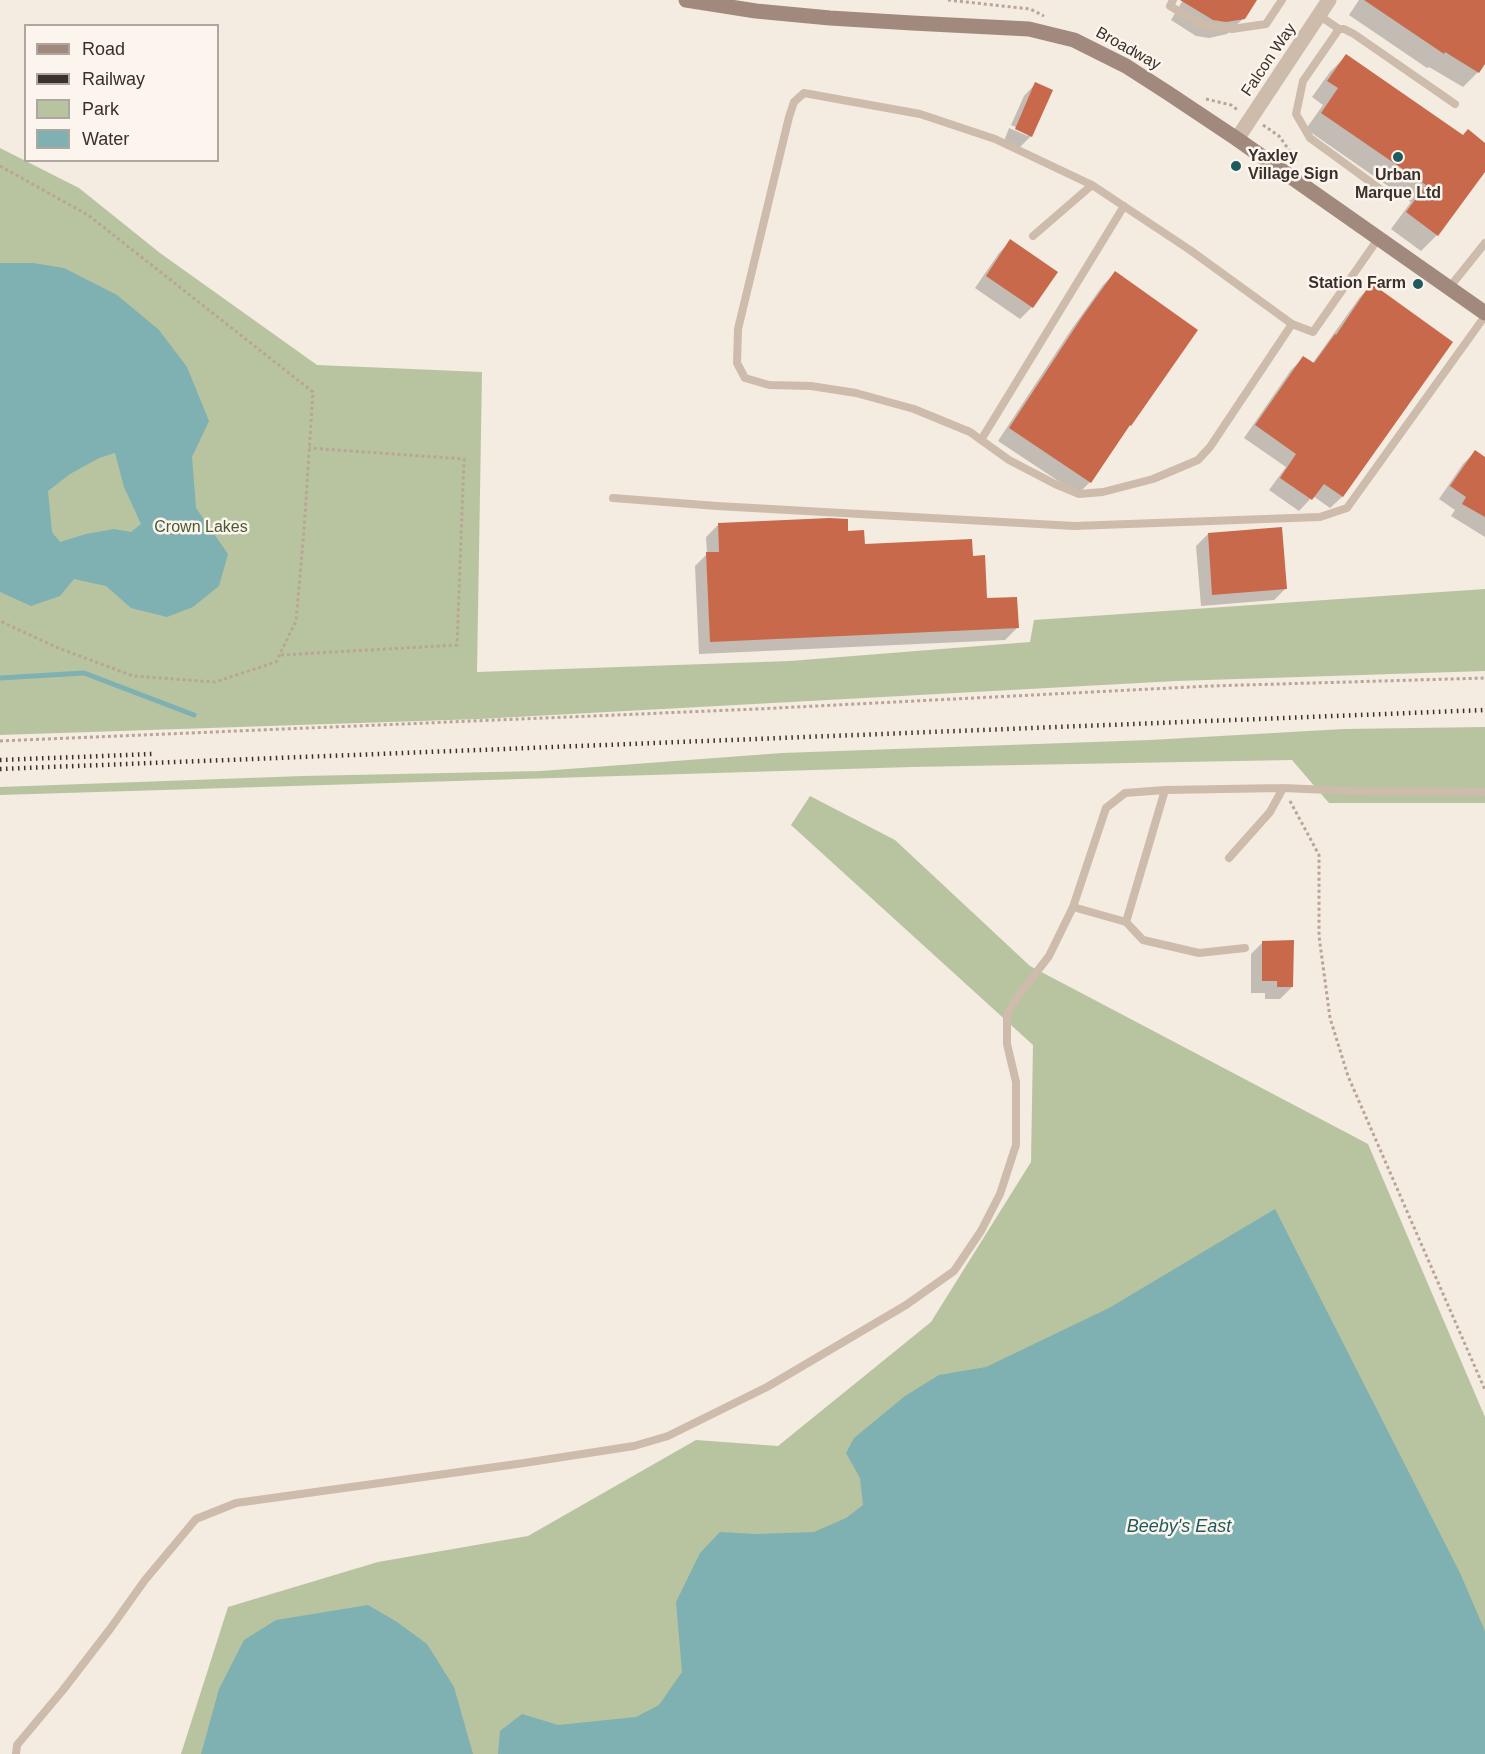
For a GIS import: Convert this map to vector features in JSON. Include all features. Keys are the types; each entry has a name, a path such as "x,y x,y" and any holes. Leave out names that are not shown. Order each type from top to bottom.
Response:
{"main road":[{"name":"Broadway","path":"686,0 756,11 830,18 1029,28 1074,40 1126,66 1237,140 1485,315"}],"street":[{"name":"Falcon Way","path":"1237,140 1329,0"}],"lane":[{"path":"1173,0 1170,6 1202,25 1232,29 1266,24 1282,0"},
{"path":"1320,16 1339,29 1354,34 1455,104"},
{"path":"1339,29 1303,81 1296,114 1310,138 1387,194"},
{"path":"1292,324 1210,447 1198,460 1153,479 1103,492 1079,494 1009,460 970,432 914,409 856,393 811,386 769,385 745,378 736,363 738,329 794,102 804,93 920,114 995,139 1092,185 1190,250 1292,324 1313,332 1378,239"},
{"path":"1033,236 1092,185"},
{"path":"981,440 1124,206"},
{"path":"1449,288 1485,243"},
{"path":"613,498 717,506 1074,525 1320,517 1347,508 1485,315"},
{"path":"1229,858 1270,812 1283,788"},
{"path":"15,1754 17,1745 110,1629 145,1580 196,1519 236,1503 634,1446 668,1436 767,1387 906,1305 954,1271 981,1231 1000,1194 1016,1145 1017,1082 1007,1044 1007,1014 1049,956 1073,907 1106,808 1125,793 1283,788 1485,792"},
{"path":"1126,922 1164,790"},
{"path":"1073,907 1126,922 1143,940 1199,953 1245,948"}],"path":[{"path":"0,166 88,215 313,392 296,621 276,662 214,682 133,676 56,647 0,621"},
{"path":"280,655 457,645 464,459 309,448"},
{"path":"0,741 734,710 1210,686 1485,678"},
{"path":"1283,788 1319,855 1319,936 1330,1018 1348,1076 1485,1390"}],"green space":[{"name":"Crown Lakes","path":"0,148 79,188 160,253 317,365 482,372 477,672 790,661 1030,642 1034,620 1485,589 1485,671 1176,681 479,719 0,735"},
{"path":"1485,727 1485,803 1329,803 1292,760 911,767 0,795 0,787 303,776 541,771 782,753 1150,740 1344,729"},
{"path":"810,796 895,840 1030,966 1368,1144 1485,1417 1485,1754 181,1754 228,1607 378,1562 528,1536 696,1440 778,1446 931,1322 1031,1162 1033,1045 791,825"}],"water":[{"path":"0,263 33,263 64,268 117,295 159,330 187,367 209,421 192,457 196,508 228,554 219,586 193,607 167,617 131,608 106,586 74,579 60,596 31,606 0,592","holes":["115,453 124,487 141,524 131,532 114,529 60,542 52,532 48,491 70,474 99,458"]},
{"name":"Beeby's East","path":"1275,1209 1460,1573 1485,1631 1485,1754 498,1754 500,1731 522,1714 558,1725 636,1717 659,1705 682,1672 676,1602 700,1553 720,1532 756,1534 814,1532 846,1518 863,1505 860,1478 846,1453 854,1438 905,1396 939,1375 986,1367 1109,1308"},
{"path":"368,1605 397,1622 427,1644 454,1687 473,1754 201,1754 219,1689 244,1640 276,1620"}],"building":[{"path":"1180,0 1257,0 1245,19 1226,22 1213,20"},
{"path":"1364,0 1485,0 1485,64 1479,73 1445,52 1444,54"},
{"path":"1346,54 1463,135 1468,129 1485,143 1485,172 1438,236 1406,212 1426,185 1321,113 1338,88 1327,81"},
{"path":"1035,82 1053,90 1032,137 1015,129"},
{"path":"1010,239 1058,272 1033,308 986,276"},
{"path":"1115,271 1198,330 1091,483 1009,428"},
{"path":"1371,283 1453,342 1343,497 1324,484 1312,500 1280,478 1296,454 1255,425 1303,356 1314,363"},
{"path":"1475,450 1485,457 1485,517 1462,504 1466,497 1450,486"},
{"path":"848,519 848,531 864,530 865,544 972,539 973,556 985,555 987,598 1017,597 1019,628 710,642 706,552 719,552 718,523"},
{"path":"1282,527 1287,589 1212,595 1208,533"},
{"path":"1294,940 1293,987 1277,987 1277,981 1262,981 1262,941"}],"waterway":[{"path":"0,678 84,673 194,715"}],"railway":[{"path":"0,769 1485,710"},
{"path":"0,760 153,754"}],"place":[{"name":"Urban Marque Ltd","path":"1398,157"},
{"name":"Yaxley Village Sign","path":"1236,166"},
{"name":"Station Farm","path":"1418,284"}]}
